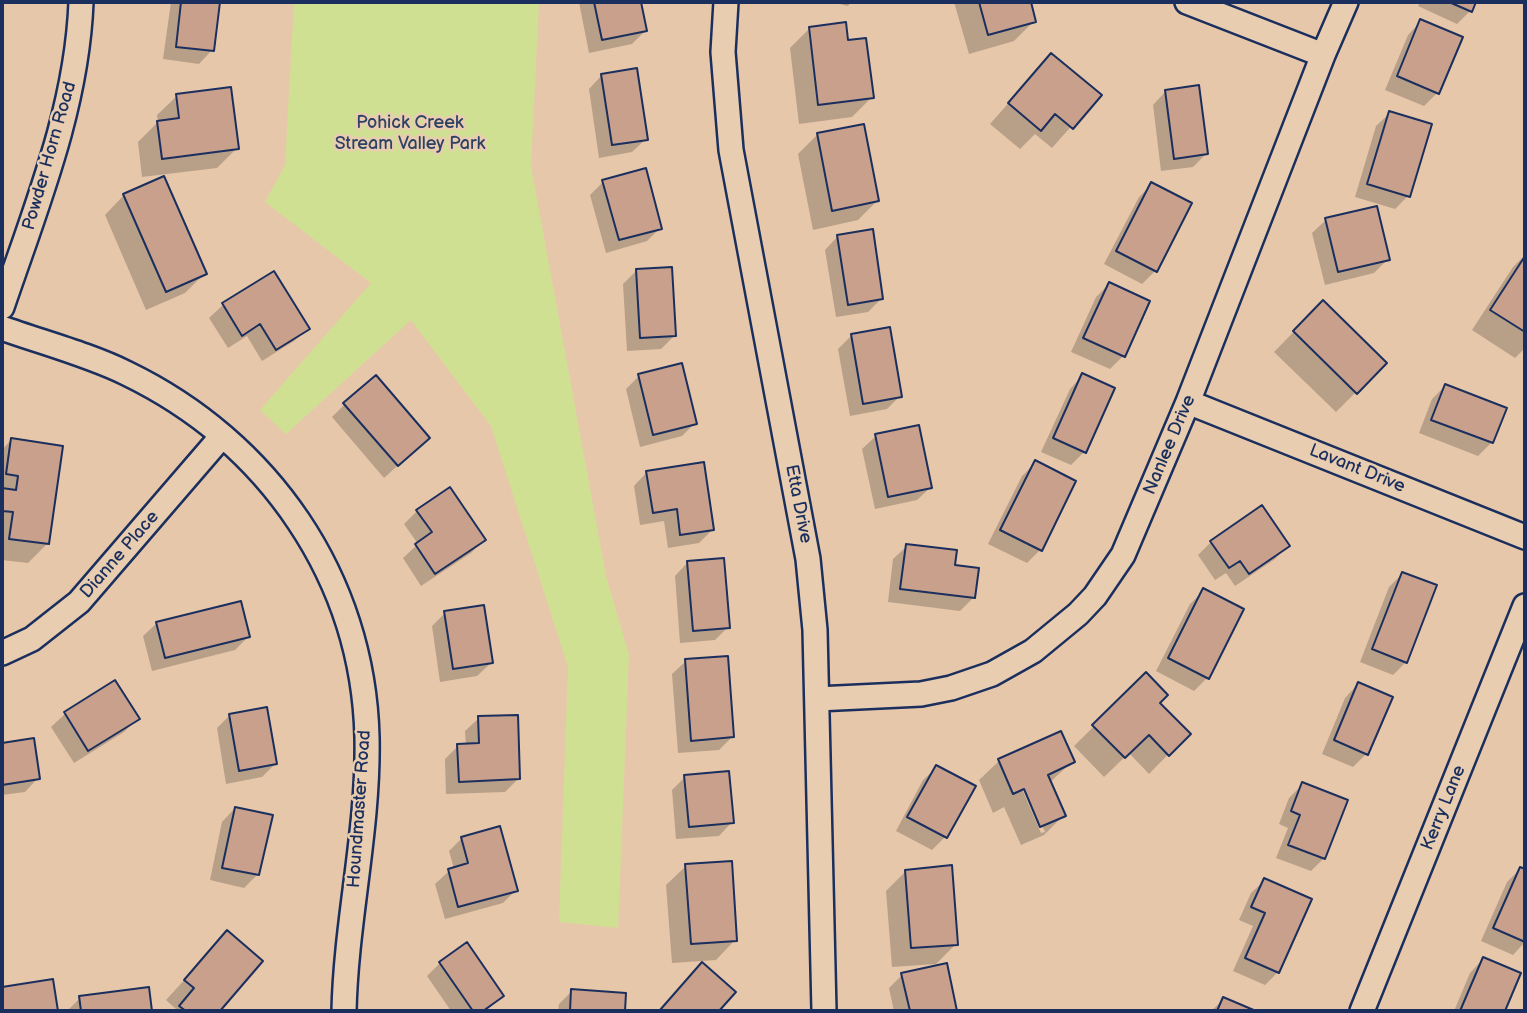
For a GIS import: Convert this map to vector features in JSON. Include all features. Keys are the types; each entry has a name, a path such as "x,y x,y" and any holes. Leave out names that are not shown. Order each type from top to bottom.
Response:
{"street":[{"name":"Powder Horn Road","path":"2,307 63,124 80,36 81,2"},
{"name":"Etta Drive","path":"726,2 723,52 731,150 808,559 815,630 824,1011"},
{"path":"1187,2 1323,55"},
{"name":"Nanlee Drive","path":"817,699 921,694 951,688 992,674 1013,664 1057,633 1094,596 1123,555 1188,402 1346,2"},
{"name":"Houndmaster Road","path":"2,328 124,371 160,390 222,436 252,462 279,491 308,534 332,579 357,654 364,695 367,738 364,816 344,1011"},
{"name":"Lavant Drive","path":"1188,402 1525,537"},
{"name":"Dianne Place","path":"2,653 32,639 79,602 222,436"},
{"name":"Kerry Lane","path":"1362,1011 1525,606"}],"green space":[{"name":"Pohick Creek Stream Valley Park","path":"294,2 539,2 531,166 606,576 629,655 618,928 559,922 568,667 491,426 411,320 286,434 260,410 371,283 265,202 285,165"}],"building":[{"path":"181,2 220,2 214,51 176,47"},
{"path":"594,2 641,2 647,31 602,40"},
{"path":"979,2 1031,2 1036,22 988,35"},
{"path":"1449,2 1476,2 1472,12"},
{"path":"1420,19 1463,37 1439,94 1397,76"},
{"path":"846,22 848,40 866,38 874,98 818,105 809,27"},
{"path":"1051,53 1102,95 1073,129 1055,114 1041,131 1008,103"},
{"path":"637,68 648,140 612,145 601,74"},
{"path":"1199,85 1208,154 1174,159 1165,90"},
{"path":"231,87 239,149 162,159 157,121 179,118 176,94"},
{"path":"1389,111 1432,124 1410,197 1367,184"},
{"path":"864,124 879,201 832,211 817,133"},
{"path":"646,168 662,229 619,240 602,180"},
{"path":"164,176 207,274 166,292 123,194"},
{"path":"1151,182 1192,203 1157,272 1116,251"},
{"path":"1377,206 1390,260 1338,272 1325,218"},
{"path":"873,229 883,299 848,305 837,235"},
{"path":"1525,256 1525,332 1490,310"},
{"path":"672,267 676,336 640,338 636,269"},
{"path":"274,271 310,329 276,350 260,324 242,336 222,303"},
{"path":"1109,282 1150,301 1125,357 1083,338"},
{"path":"1323,300 1387,363 1357,394 1293,331"},
{"path":"890,327 902,397 863,404 851,334"},
{"path":"682,363 697,424 653,435 638,374"},
{"path":"1082,373 1115,388 1086,453 1053,438"},
{"path":"376,375 430,438 398,466 343,403"},
{"path":"1445,384 1507,408 1493,443 1431,420"},
{"path":"919,425 932,488 888,497 875,434"},
{"path":"11,438 63,446 49,544 9,539 13,512 2,511 2,488 16,490 18,476 6,474"},
{"path":"1035,460 1076,481 1042,551 1000,530"},
{"path":"704,462 714,530 680,535 677,509 653,513 646,471"},
{"path":"450,487 486,540 435,574 415,544 432,532 416,510"},
{"path":"1262,505 1290,546 1249,574 1240,561 1229,568 1210,541"},
{"path":"906,544 957,550 955,565 979,568 975,598 900,589"},
{"path":"724,558 730,628 693,631 687,561"},
{"path":"1402,572 1437,585 1407,663 1372,649"},
{"path":"1203,588 1244,609 1209,679 1168,658"},
{"path":"241,601 250,637 165,658 156,622"},
{"path":"484,605 493,663 453,669 444,611"},
{"path":"728,656 734,737 691,741 685,659"},
{"path":"1146,672 1168,695 1160,703 1191,734 1169,756 1149,735 1125,758 1092,725"},
{"path":"115,680 140,719 88,751 64,712"},
{"path":"1358,682 1393,697 1368,755 1334,740"},
{"path":"267,707 277,764 239,771 229,714"},
{"path":"518,715 520,779 459,782 457,744 479,743 478,716"},
{"path":"1061,731 1075,762 1048,775 1066,816 1040,827 1024,789 1013,794 998,759"},
{"path":"34,738 40,779 2,785 2,743"},
{"path":"936,765 976,786 947,838 907,817"},
{"path":"729,771 734,823 689,827 684,775"},
{"path":"1302,782 1348,800 1325,859 1288,845 1300,815 1291,811"},
{"path":"235,807 273,815 259,875 222,868"},
{"path":"500,826 518,891 458,907 448,869 468,863 461,837"},
{"path":"732,861 737,941 691,944 685,864"},
{"path":"952,865 958,945 911,948 905,870"},
{"path":"1520,867 1525,869 1525,942 1493,928"},
{"path":"1264,878 1312,899 1279,973 1245,958 1265,913 1251,907"},
{"path":"227,930 263,961 220,1011 186,1011 179,1006 194,988 184,980"},
{"path":"467,942 504,996 483,1011 473,1011 439,962"},
{"path":"1483,957 1521,973 1505,1011 1460,1011"},
{"path":"702,962 736,992 719,1011 660,1010"},
{"path":"947,963 957,1011 910,1011 901,973"},
{"path":"53,979 58,1011 2,1011 2,987"},
{"path":"149,987 152,1011 81,1011 79,996"},
{"path":"571,989 626,993 625,1011 570,1011"},
{"path":"1223,997 1256,1011 1217,1011"}]}
